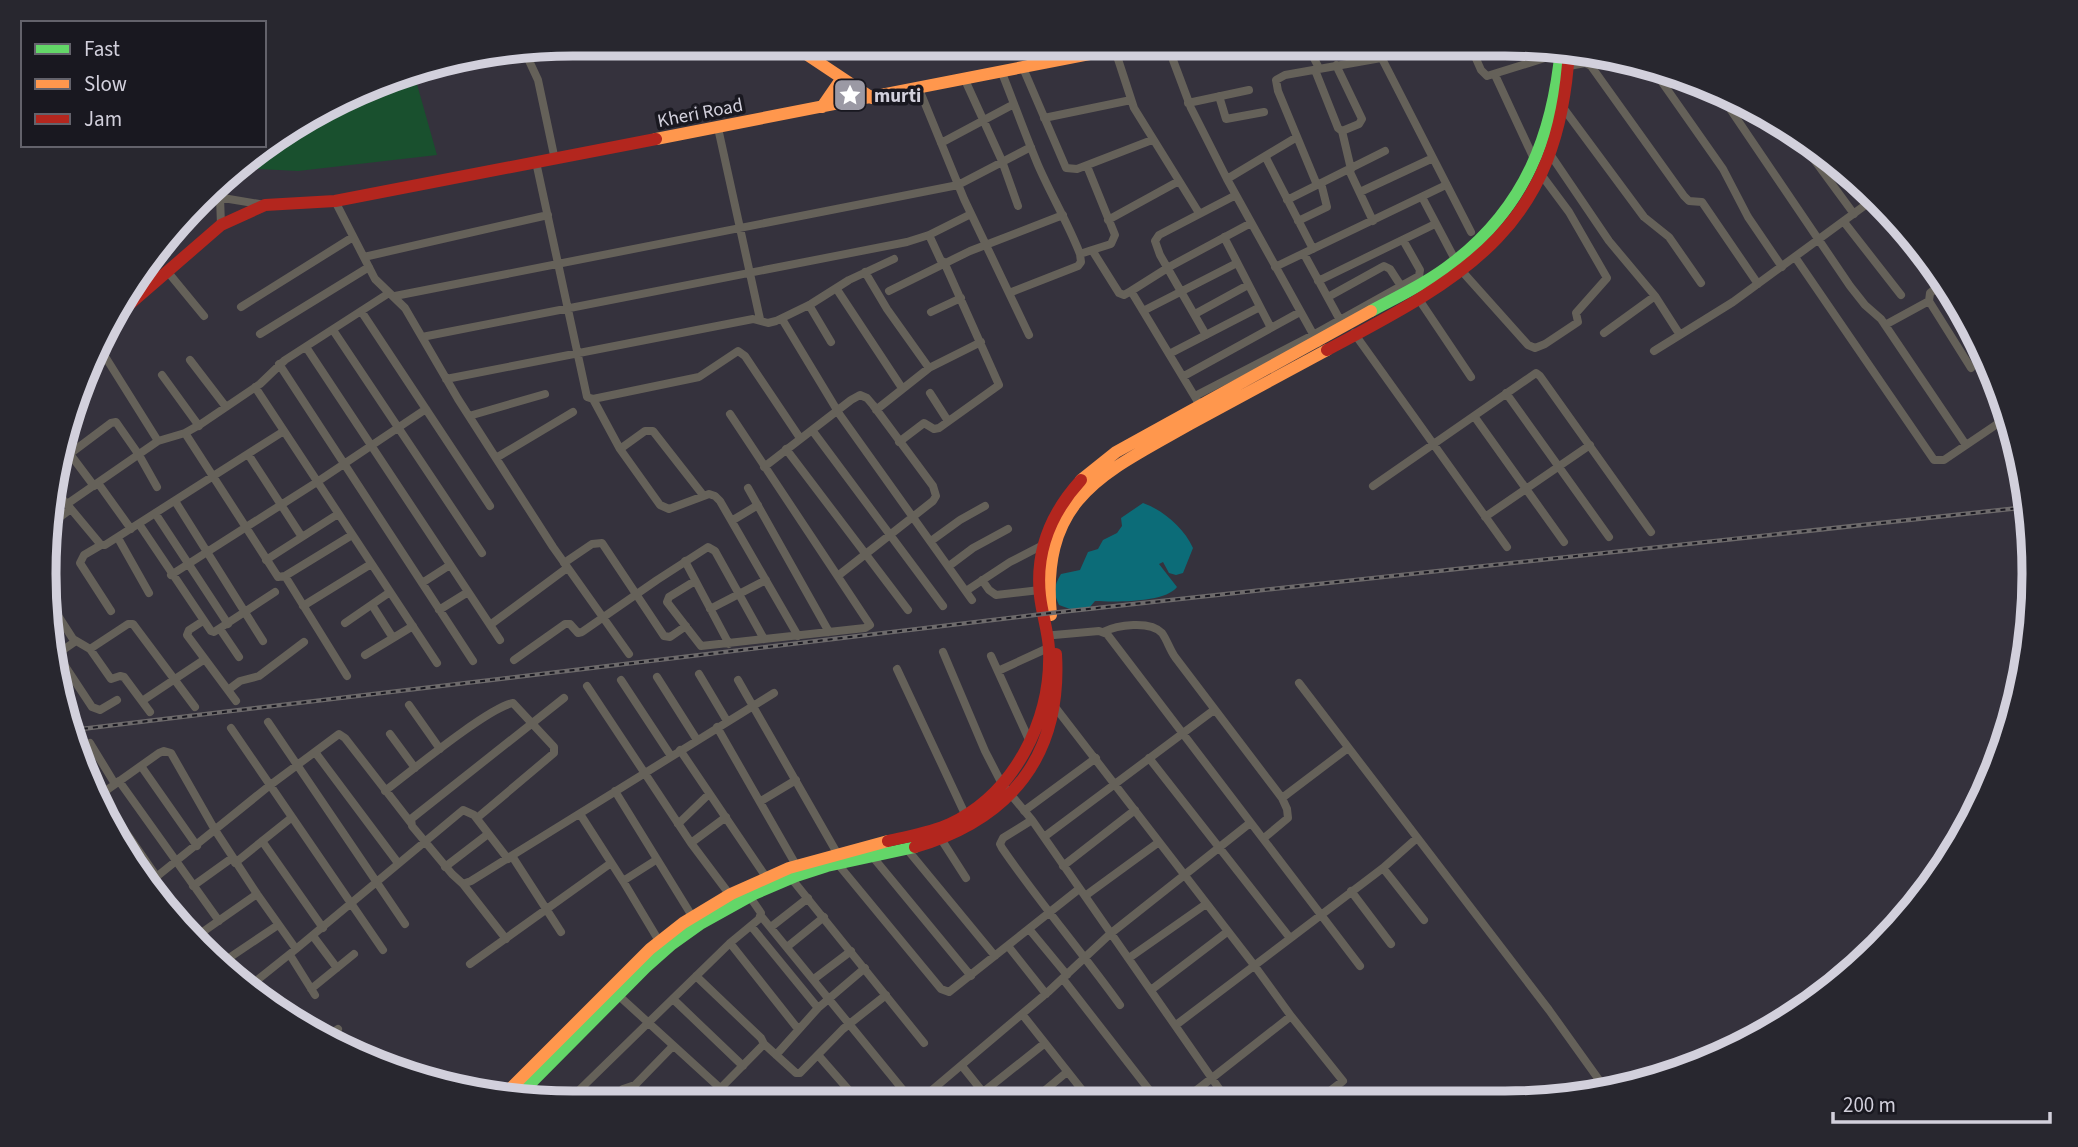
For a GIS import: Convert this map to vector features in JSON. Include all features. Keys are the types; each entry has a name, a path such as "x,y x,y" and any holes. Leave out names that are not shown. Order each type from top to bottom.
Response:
{"street":[{"path":"809,56 872,98"},
{"path":"1046,64 1049,56"},
{"name":"Kheri Road","path":"265,205 335,201 1085,56"},
{"path":"1117,56 1130,100 1199,213"},
{"path":"1171,56 1188,103 1315,339"},
{"path":"1312,56 1338,128 1342,131 1350,169 1373,221"},
{"path":"1476,56 1488,76 1546,58"},
{"path":"529,58 538,80 555,160"},
{"path":"1298,221 1327,207 1278,91 1276,80 1285,75 1381,58 1471,232"},
{"path":"1537,167 1554,107 1560,59"},
{"path":"512,1087 659,941 692,916 766,877 796,865 837,858 941,828 1007,790 1014,770 1030,743 1045,697 1048,648 1040,590 1043,545 1052,517 1072,487 1094,467 1198,401 1315,339 1349,328 1418,298 1459,267 1502,218 1537,167 1550,154 1564,109 1569,60"},
{"path":"1569,66 1583,63 1591,66 1684,197 1689,201 1702,202 1758,284"},
{"path":"1336,65 1362,119 1359,124 1342,131"},
{"path":"1023,68 1066,168 1087,166 1152,140"},
{"path":"1002,73 1031,147 1080,254 1080,264 1009,293"},
{"path":"1422,197 1459,267 1531,347 1545,344 1578,322 1576,313 1607,278 1569,212 1537,167 1495,75"},
{"path":"822,107 842,78"},
{"path":"965,80 1002,161 1018,206"},
{"path":"1661,80 1729,177 1748,217 1782,267"},
{"path":"919,89 958,185 1029,335"},
{"path":"1188,103 1249,90"},
{"path":"1219,96 1226,119 1264,112"},
{"path":"1044,118 1130,100"},
{"path":"941,143 1014,104"},
{"path":"1729,107 1860,299 1885,325 1966,446"},
{"path":"1564,109 1644,217 1670,237 1700,283"},
{"path":"718,128 760,319"},
{"path":"1227,179 1297,137"},
{"path":"59,516 96,484 158,441 198,426 256,387 279,364 392,295 958,185 1031,147"},
{"path":"1287,200 1385,151"},
{"path":"1550,154 1608,241 1655,296 1680,335"},
{"path":"1265,156 1313,249"},
{"path":"1360,192 1433,158"},
{"path":"1813,158 1854,214"},
{"path":"536,162 587,397 593,399 699,377 738,351 750,363 800,438"},
{"path":"1080,254 1114,241 1115,235 1087,166"},
{"path":"1108,220 1179,181"},
{"path":"1275,267 1446,185"},
{"path":"1206,335 1157,249 1156,237 1236,195"},
{"path":"219,197 265,205"},
{"path":"217,199 221,225"},
{"path":"335,201 380,286 405,308 469,416 565,565 629,654"},
{"path":"1654,351 1758,284 1866,204"},
{"path":"134,301 221,225 265,205"},
{"path":"422,337 907,242 929,235 971,214"},
{"path":"364,257 548,215"},
{"path":"889,290 943,263 1063,215"},
{"path":"1844,222 1901,295"},
{"path":"1092,250 1119,293 1124,295 1169,267 1251,223"},
{"path":"1318,281 1435,224"},
{"path":"899,442 924,423 936,429 999,385 961,298 929,235"},
{"path":"241,307 353,237"},
{"path":"1224,237 1271,328"},
{"path":"1349,328 1421,272 1403,240"},
{"path":"1304,254 1349,328 1507,547"},
{"path":"1795,257 1934,460 1942,461 1999,423"},
{"path":"446,379 760,319 768,323 782,319 894,259"},
{"path":"1143,311 1237,263"},
{"path":"1328,297 1384,266 1390,268 1401,286"},
{"path":"260,334 369,267"},
{"path":"525,1089 618,995 686,933 750,897 837,858 872,856 942,839 958,832 1007,790 1033,762 1055,707 1057,674 1049,588 1051,558 1059,529 1084,491 1133,457 1349,328 1459,267"},
{"path":"167,271 204,316"},
{"path":"866,272 892,317 929,369"},
{"path":"1195,314 1248,285"},
{"path":"836,288 902,388"},
{"path":"1936,288 1930,293 1929,301 1971,368"},
{"path":"1131,291 1198,401"},
{"path":"1604,333 1655,296"},
{"path":"932,312 961,298"},
{"path":"1418,298 1471,377"},
{"path":"1885,325 1929,301"},
{"path":"809,305 831,342"},
{"path":"1171,353 1260,307"},
{"path":"362,311 489,506"},
{"path":"1184,376 1300,312"},
{"path":"782,319 837,410 972,600"},
{"path":"333,330 482,553"},
{"path":"876,410 902,388 952,354 981,342"},
{"path":"306,346 500,640"},
{"path":"104,355 158,441"},
{"path":"190,360 226,407"},
{"path":"279,364 473,661"},
{"path":"1373,486 1434,446 1531,375 1538,374 1651,532"},
{"path":"162,375 198,426"},
{"path":"256,387 437,663"},
{"path":"930,393 948,421"},
{"path":"1506,393 1609,537"},
{"path":"469,416 545,394"},
{"path":"764,467 860,395 867,398 936,492 933,501 839,575"},
{"path":"593,399 620,449 664,508 674,508 703,495 715,496 733,520 798,636"},
{"path":"172,575 426,409"},
{"path":"496,458 573,412"},
{"path":"695,581 668,599 669,606 701,646 868,628 870,625 730,414"},
{"path":"1474,416 1564,541"},
{"path":"71,453 114,422 119,424 139,454 157,487"},
{"path":"812,430 943,606"},
{"path":"111,611 80,563 82,558 101,545 118,538 284,431"},
{"path":"620,449 645,431 653,431 703,495"},
{"path":"185,433 278,577 285,576 352,534"},
{"path":"1485,517 1590,445"},
{"path":"786,449 908,610"},
{"path":"248,454 302,537"},
{"path":"70,455 135,526 211,632 246,613 275,592"},
{"path":"748,488 830,632"},
{"path":"62,497 101,545"},
{"path":"175,501 263,641"},
{"path":"733,520 758,505"},
{"path":"931,541 985,506"},
{"path":"155,513 189,564 239,657"},
{"path":"266,560 338,514"},
{"path":"949,566 973,548 1008,528"},
{"path":"118,538 149,593"},
{"path":"490,625 592,544 601,543 664,636 670,637 686,626"},
{"path":"966,591 1010,562 1043,545"},
{"path":"514,660 565,624 570,624 580,633 706,548 713,548 764,639"},
{"path":"685,561 729,644"},
{"path":"303,606 371,564"},
{"path":"422,583 450,565"},
{"path":"285,576 347,676"},
{"path":"710,609 766,580"},
{"path":"982,580 996,595 1040,590"},
{"path":"345,623 390,592"},
{"path":"439,610 468,592"},
{"path":"372,605 393,638"},
{"path":"58,616 76,641 90,649 110,678 123,676 150,712"},
{"path":"203,621 189,630 187,635 236,701"},
{"path":"59,626 63,624"},
{"path":"90,649 128,624 133,624 195,708"},
{"path":"365,655 413,626"},
{"path":"1054,635 1104,632 1125,626 1146,626 1158,630 1214,710 1282,798 1287,809 1287,818 1284,824 1264,838"},
{"path":"1104,632 1360,966"},
{"path":"62,651 76,641"},
{"path":"228,690 240,681 259,676 304,642"},
{"path":"998,671 1048,648"},
{"path":"943,652 985,751 1007,790 1032,820 1221,1091"},
{"path":"991,656 1030,743"},
{"path":"142,702 205,659"},
{"path":"64,665 92,707 100,710 117,700"},
{"path":"897,669 965,814"},
{"path":"699,674 727,721"},
{"path":"657,677 696,740"},
{"path":"621,680 671,756"},
{"path":"738,680 837,858 941,989 949,992 1050,913 1159,842"},
{"path":"1299,683 1549,1010 1600,1082"},
{"path":"587,686 678,824 730,895"},
{"path":"463,884 774,693"},
{"path":"411,823 414,816 564,698"},
{"path":"386,791 478,722 510,703 516,704 554,747 554,753 477,818"},
{"path":"408,705 440,750"},
{"path":"1055,707 1185,874 1291,1017 1343,1080 1329,1091"},
{"path":"1044,837 1214,710"},
{"path":"268,722 405,924"},
{"path":"717,727 796,865"},
{"path":"231,729 383,950"},
{"path":"390,734 415,768"},
{"path":"156,879 335,735 342,735 424,841 463,884 506,939"},
{"path":"90,743 219,921"},
{"path":"1282,798 1349,748"},
{"path":"680,750 766,877"},
{"path":"104,792 159,753 164,751 171,754 215,830 278,925 313,992 354,954"},
{"path":"315,752 398,863"},
{"path":"1024,811 1096,758"},
{"path":"1149,758 1290,938"},
{"path":"141,766 197,846"},
{"path":"761,801 796,780"},
{"path":"615,791 692,916"},
{"path":"678,824 709,794"},
{"path":"256,983 463,810 468,810 477,818 510,857 561,932"},
{"path":"1063,866 1135,810"},
{"path":"580,814 659,941"},
{"path":"691,843 726,817"},
{"path":"193,886 262,841 291,818"},
{"path":"1032,820 1003,838 1000,844 1024,881 1120,1005"},
{"path":"931,1091 1046,994 1110,934 1250,823"},
{"path":"445,867 488,834"},
{"path":"1176,1025 1383,868 1417,838"},
{"path":"942,839 967,877"},
{"path":"262,841 323,928"},
{"path":"906,848 995,957"},
{"path":"872,856 971,976"},
{"path":"622,881 656,859"},
{"path":"470,964 611,863"},
{"path":"1383,868 1423,920"},
{"path":"791,878 924,1043"},
{"path":"1351,891 1391,944"},
{"path":"202,933 257,894"},
{"path":"750,897 761,916 904,1091"},
{"path":"771,927 808,898"},
{"path":"1129,958 1206,904"},
{"path":"578,1091 761,916"},
{"path":"788,947 824,917"},
{"path":"228,959 278,925"},
{"path":"751,926 818,1008"},
{"path":"1029,929 1150,1091"},
{"path":"1151,990 1227,932"},
{"path":"313,936 337,968"},
{"path":"730,943 798,1029"},
{"path":"1008,946 1046,994"},
{"path":"814,979 851,951"},
{"path":"776,1055 818,1008 865,968"},
{"path":"696,976 797,1074 848,1024 886,995"},
{"path":"618,995 722,1091"},
{"path":"673,999 743,1066"},
{"path":"1022,1014 1083,1091"},
{"path":"1195,1091 1291,1017"},
{"path":"334,1032 338,1029"},
{"path":"962,1066 983,1091 1045,1043"},
{"path":"717,1091 764,1044"},
{"path":"621,1091 635,1085 673,1046"},
{"path":"818,1055 850,1091"},
{"path":"1044,1091 1067,1072"}],"green space":[{"path":"416,81 437,155 298,171 251,169 315,125 375,95"}],"water":[{"path":"1143,503 1172,521 1193,548 1183,573 1169,573 1163,562 1159,564 1177,587 1151,599 1095,601 1089,608 1070,609 1059,605 1055,589 1061,574 1080,570 1088,552 1098,549 1103,540 1117,533 1122,526 1121,518"}],"railway":[{"path":"80,729 1051,613 2018,508"}],"traffic: fast":[{"path":"1371,311 1454,262 1479,241 1500,218 1531,167 1542,139 1551,110 1560,59"},
{"path":"525,1089 646,967 700,924 754,894 796,876 827,866 915,847"}],"traffic: slow":[{"path":"809,56 872,98"},
{"path":"656,139 1080,56"},
{"path":"822,107 842,78"},
{"path":"1081,480 1116,452 1371,311"},
{"path":"1051,615 1050,575 1056,543 1067,516 1083,494 1130,458 1327,350"},
{"path":"512,1087 650,949 683,923 731,894 789,868 888,841"}],"traffic: jam":[{"path":"1327,350 1423,296 1463,269 1498,238 1525,202 1547,161 1562,110 1568,60"},
{"path":"134,300 221,225 265,205 335,201 656,139"},
{"path":"888,841 943,827 973,810 1011,773 1025,751 1044,702 1048,675 1049,649 1039,579 1043,548 1061,506 1081,480"},
{"path":"915,847 949,835 978,819 1003,800 1024,778 1039,752 1050,723 1056,690 1056,654"}],"place":[{"name":"murti","path":"850,95"}]}
